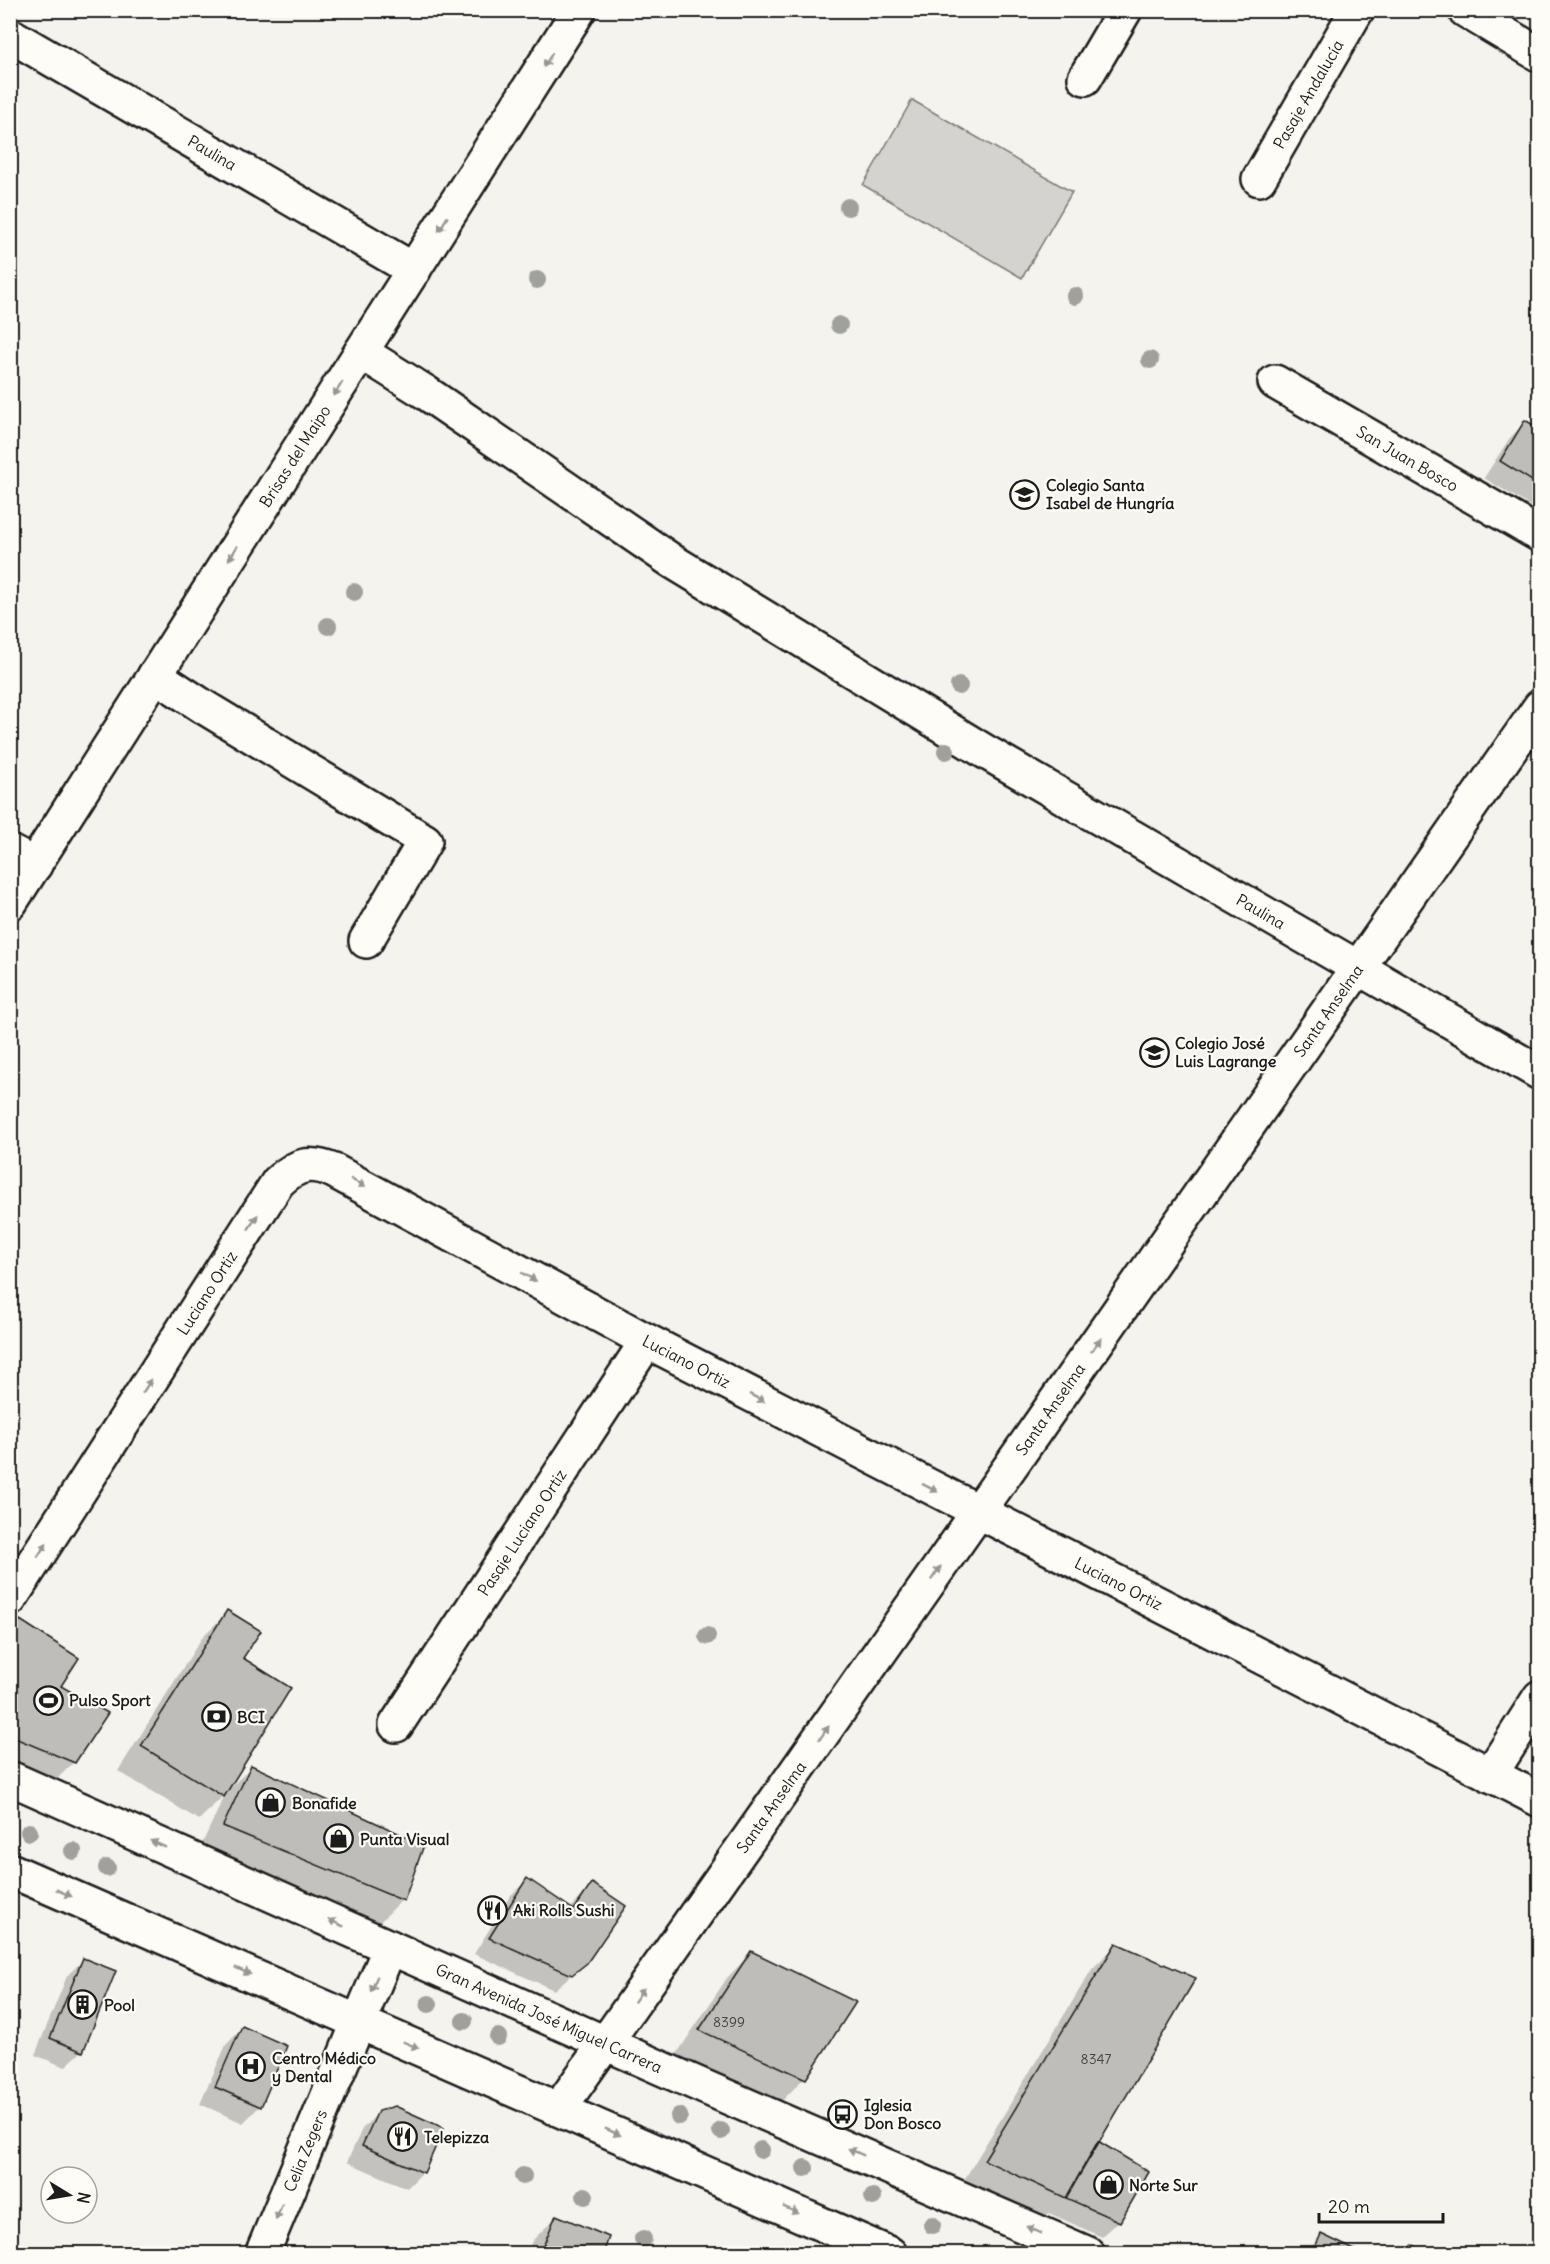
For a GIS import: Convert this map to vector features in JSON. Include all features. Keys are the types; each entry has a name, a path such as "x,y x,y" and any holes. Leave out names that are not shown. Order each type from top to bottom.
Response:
{"street":[{"name":"Brisas del Maipo","path":"10,903 23,858 156,675 579,10"},
{"path":"1085,78 1125,10"},
{"name":"Pasaje Andalucía","path":"1259,179 1357,10"},
{"path":"1465,10 1539,55"},
{"name":"Paulina","path":"10,35 414,270"},
{"name":"Paulina","path":"361,352 425,392 672,561 984,751 1539,1073"},
{"name":"San Juan Bosco","path":"1275,382 1539,535"},
{"path":"156,675 204,707 424,841 366,941"},
{"name":"Santa Anselma","path":"559,2109 978,1513 1539,707"},
{"name":"Luciano Ortiz","path":"10,1599 278,1182 289,1171 304,1165 320,1165 647,1341 1539,1800"},
{"name":"Pasaje Luciano Ortiz","path":"396,1725 647,1341"},
{"path":"1490,1775 1539,1697"},
{"name":"Gran Avenida José Miguel Carrera","path":"10,1778 605,2043 1088,2253"},
{"path":"10,1870 890,2253"},
{"name":"Celia Zegers","path":"262,2253 390,1947"}],"shaded area":[{"path":"912,100 1072,192 1022,278 863,185"}],"building":[{"path":"1525,420 1540,429 1540,486 1500,461"},
{"name":"BCI","path":"227,1610 261,1631 243,1658 291,1688 224,1797 141,1746"},
{"name":"Pulso Sport","path":"20,1620 79,1658 61,1686 108,1713 75,1763 10,1736 10,1637"},
{"path":"251,1765 424,1845 404,1901 223,1826"},
{"path":"527,1878 574,1910 592,1883 626,1906 587,1963 572,1975 489,1938"},
{"path":"1116,1943 1196,1978 1066,2198 984,2160"},
{"path":"751,1951 856,2002 806,2079 699,2030"},
{"name":"Pool","path":"83,1958 116,1971 83,2052 50,2038"},
{"name":"Centro Médico y Dental","path":"242,2026 287,2046 261,2107 215,2087"},
{"name":"Telepizza","path":"395,2106 444,2128 424,2173 362,2146 378,2111"},
{"name":"Norte Sur","path":"1098,2141 1149,2172 1120,2222 1066,2198"},
{"path":"556,2215 609,2237 603,2254 540,2254"},
{"path":"1321,2234 1363,2254 1312,2254"},
{"path":"1413,2245 1432,2254 1409,2254"}],"place":[{"name":"Colegio Santa Isabel de Hungría","path":"1025,494"},
{"name":"Colegio José Luis Lagrange","path":"1154,1052"},
{"name":"Pulso Sport","path":"48,1700"},
{"name":"BCI","path":"216,1717"},
{"name":"Bonafide","path":"271,1803"},
{"name":"Punta Visual","path":"339,1839"},
{"name":"Aki Rolls Sushi","path":"492,1910"},
{"name":"Pool","path":"83,2005"},
{"name":"Centro Médico y Dental","path":"251,2067"},
{"name":"Iglesia Don Bosco","path":"843,2114"},
{"name":"Telepizza","path":"403,2137"},
{"name":"Norte Sur","path":"1108,2185"}]}
